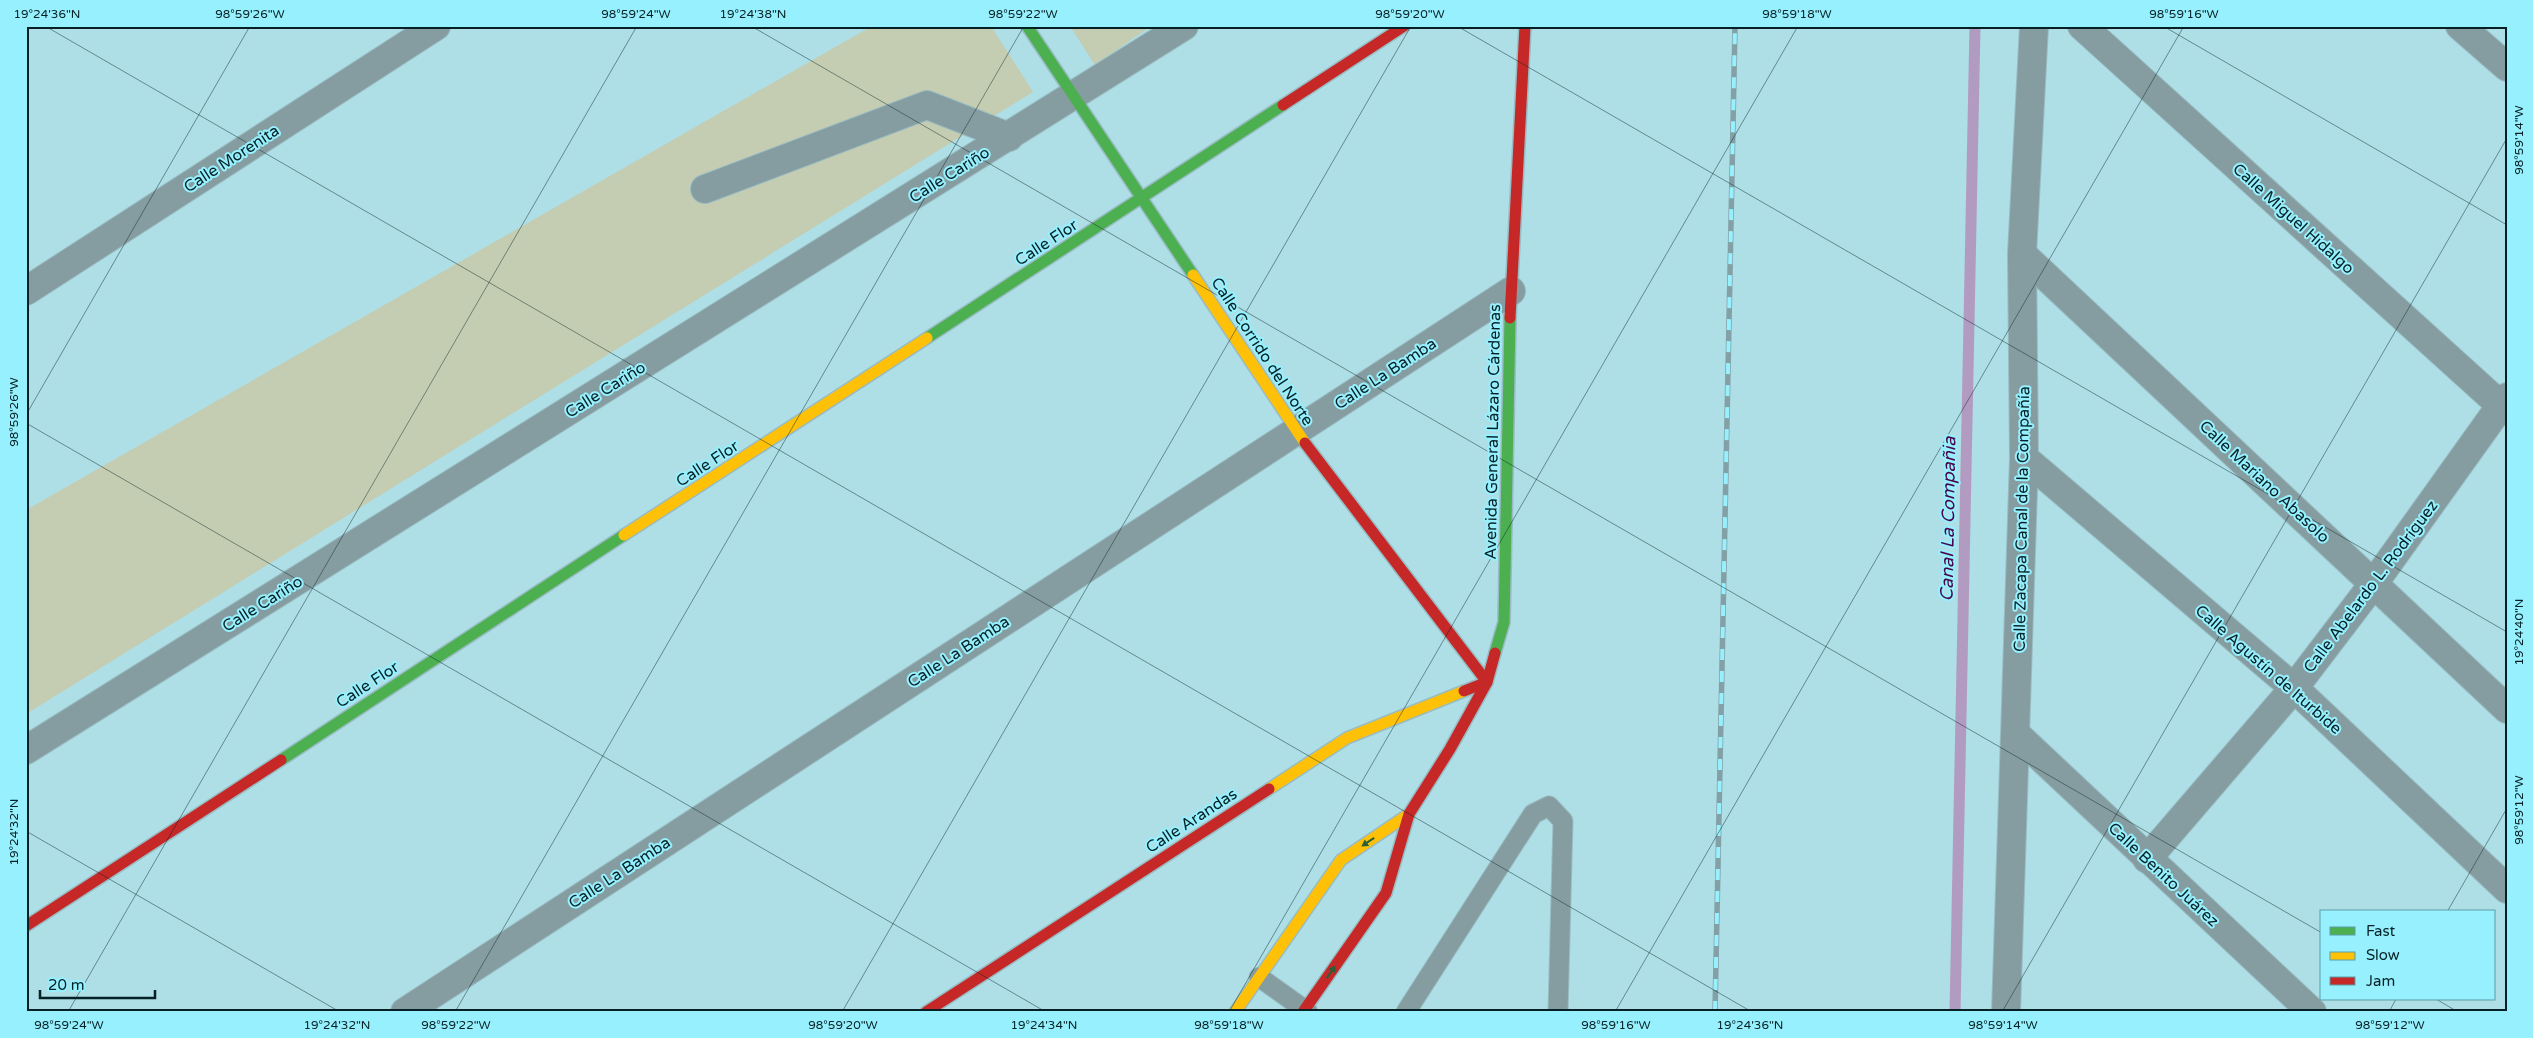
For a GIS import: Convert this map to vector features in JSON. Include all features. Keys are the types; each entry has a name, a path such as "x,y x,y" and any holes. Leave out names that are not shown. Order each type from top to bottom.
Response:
{"street":[{"name":"Calle Morenita","path":"26,290 436,26"},
{"name":"Calle Corrido del Norte","path":"1027,26 1143,198 1295,431 1487,682"},
{"name":"Calle Cariño","path":"26,750 1184,26"},
{"name":"Calle Flor","path":"26,926 1404,26"},
{"name":"Avenida General Lázaro Cárdenas","path":"1305,1011 1386,893 1409,814 1450,749 1487,682 1504,622 1511,291 1525,26"},
{"name":"Calle Zacapa Canal de la Compañía","path":"2006,1012 2017,735 2024,458 2022,254 2034,26"},
{"name":"Calle Miguel Hidalgo","path":"2082,26 2505,404"},
{"path":"2460,26 2507,68"},
{"path":"705,189 927,105 1009,137"},
{"name":"Calle Mariano Abasolo","path":"2022,254 2507,709"},
{"name":"Calle La Bamba","path":"405,1012 1511,291"},
{"name":"Calle Abelardo L. Rodríguez","path":"2148,859 2294,688 2374,583 2505,404"},
{"name":"Calle Agustín de Iturbide","path":"2024,458 2294,688 2507,889"},
{"name":"Calle Arandas","path":"926,1012 1347,738 1487,682"},
{"name":"Calle Benito Juárez","path":"2017,735 2312,1012"},
{"name":"Avenida General Lázaro Cárdenas","path":"1235,1012 1341,860 1409,814"}],"lane":[{"path":"1406,1012 1533,814 1550,806 1563,821 1558,1012"},
{"path":"1259,978 1305,1011"}],"green space":[{"path":"872,26 991,26 1033,92 26,714 26,510"},
{"path":"1070,26 1151,26 1095,65"}],"waterway":[{"name":"Canal La Compañia","path":"1955,1012 1975,26"}],"railway":[{"path":"1715,1012 1735,26"}],"traffic: fast":[{"path":"1027,26 1193,275"},
{"path":"927,338 1283,105"},
{"path":"1495,653 1504,622 1510,318"},
{"path":"281,760 624,535"}],"traffic: slow":[{"path":"1193,275 1305,443"},
{"path":"624,535 927,338"},
{"path":"1269,789 1347,738 1464,691"},
{"path":"1235,1012 1341,860 1409,814"}],"traffic: jam":[{"path":"1283,105 1404,26"},
{"path":"1510,318 1525,26"},
{"path":"1305,443 1487,682 1464,691"},
{"path":"1303,1012 1386,893 1409,814 1450,749 1487,682 1495,653"},
{"path":"26,926 281,760"},
{"path":"926,1012 1269,789"}]}
